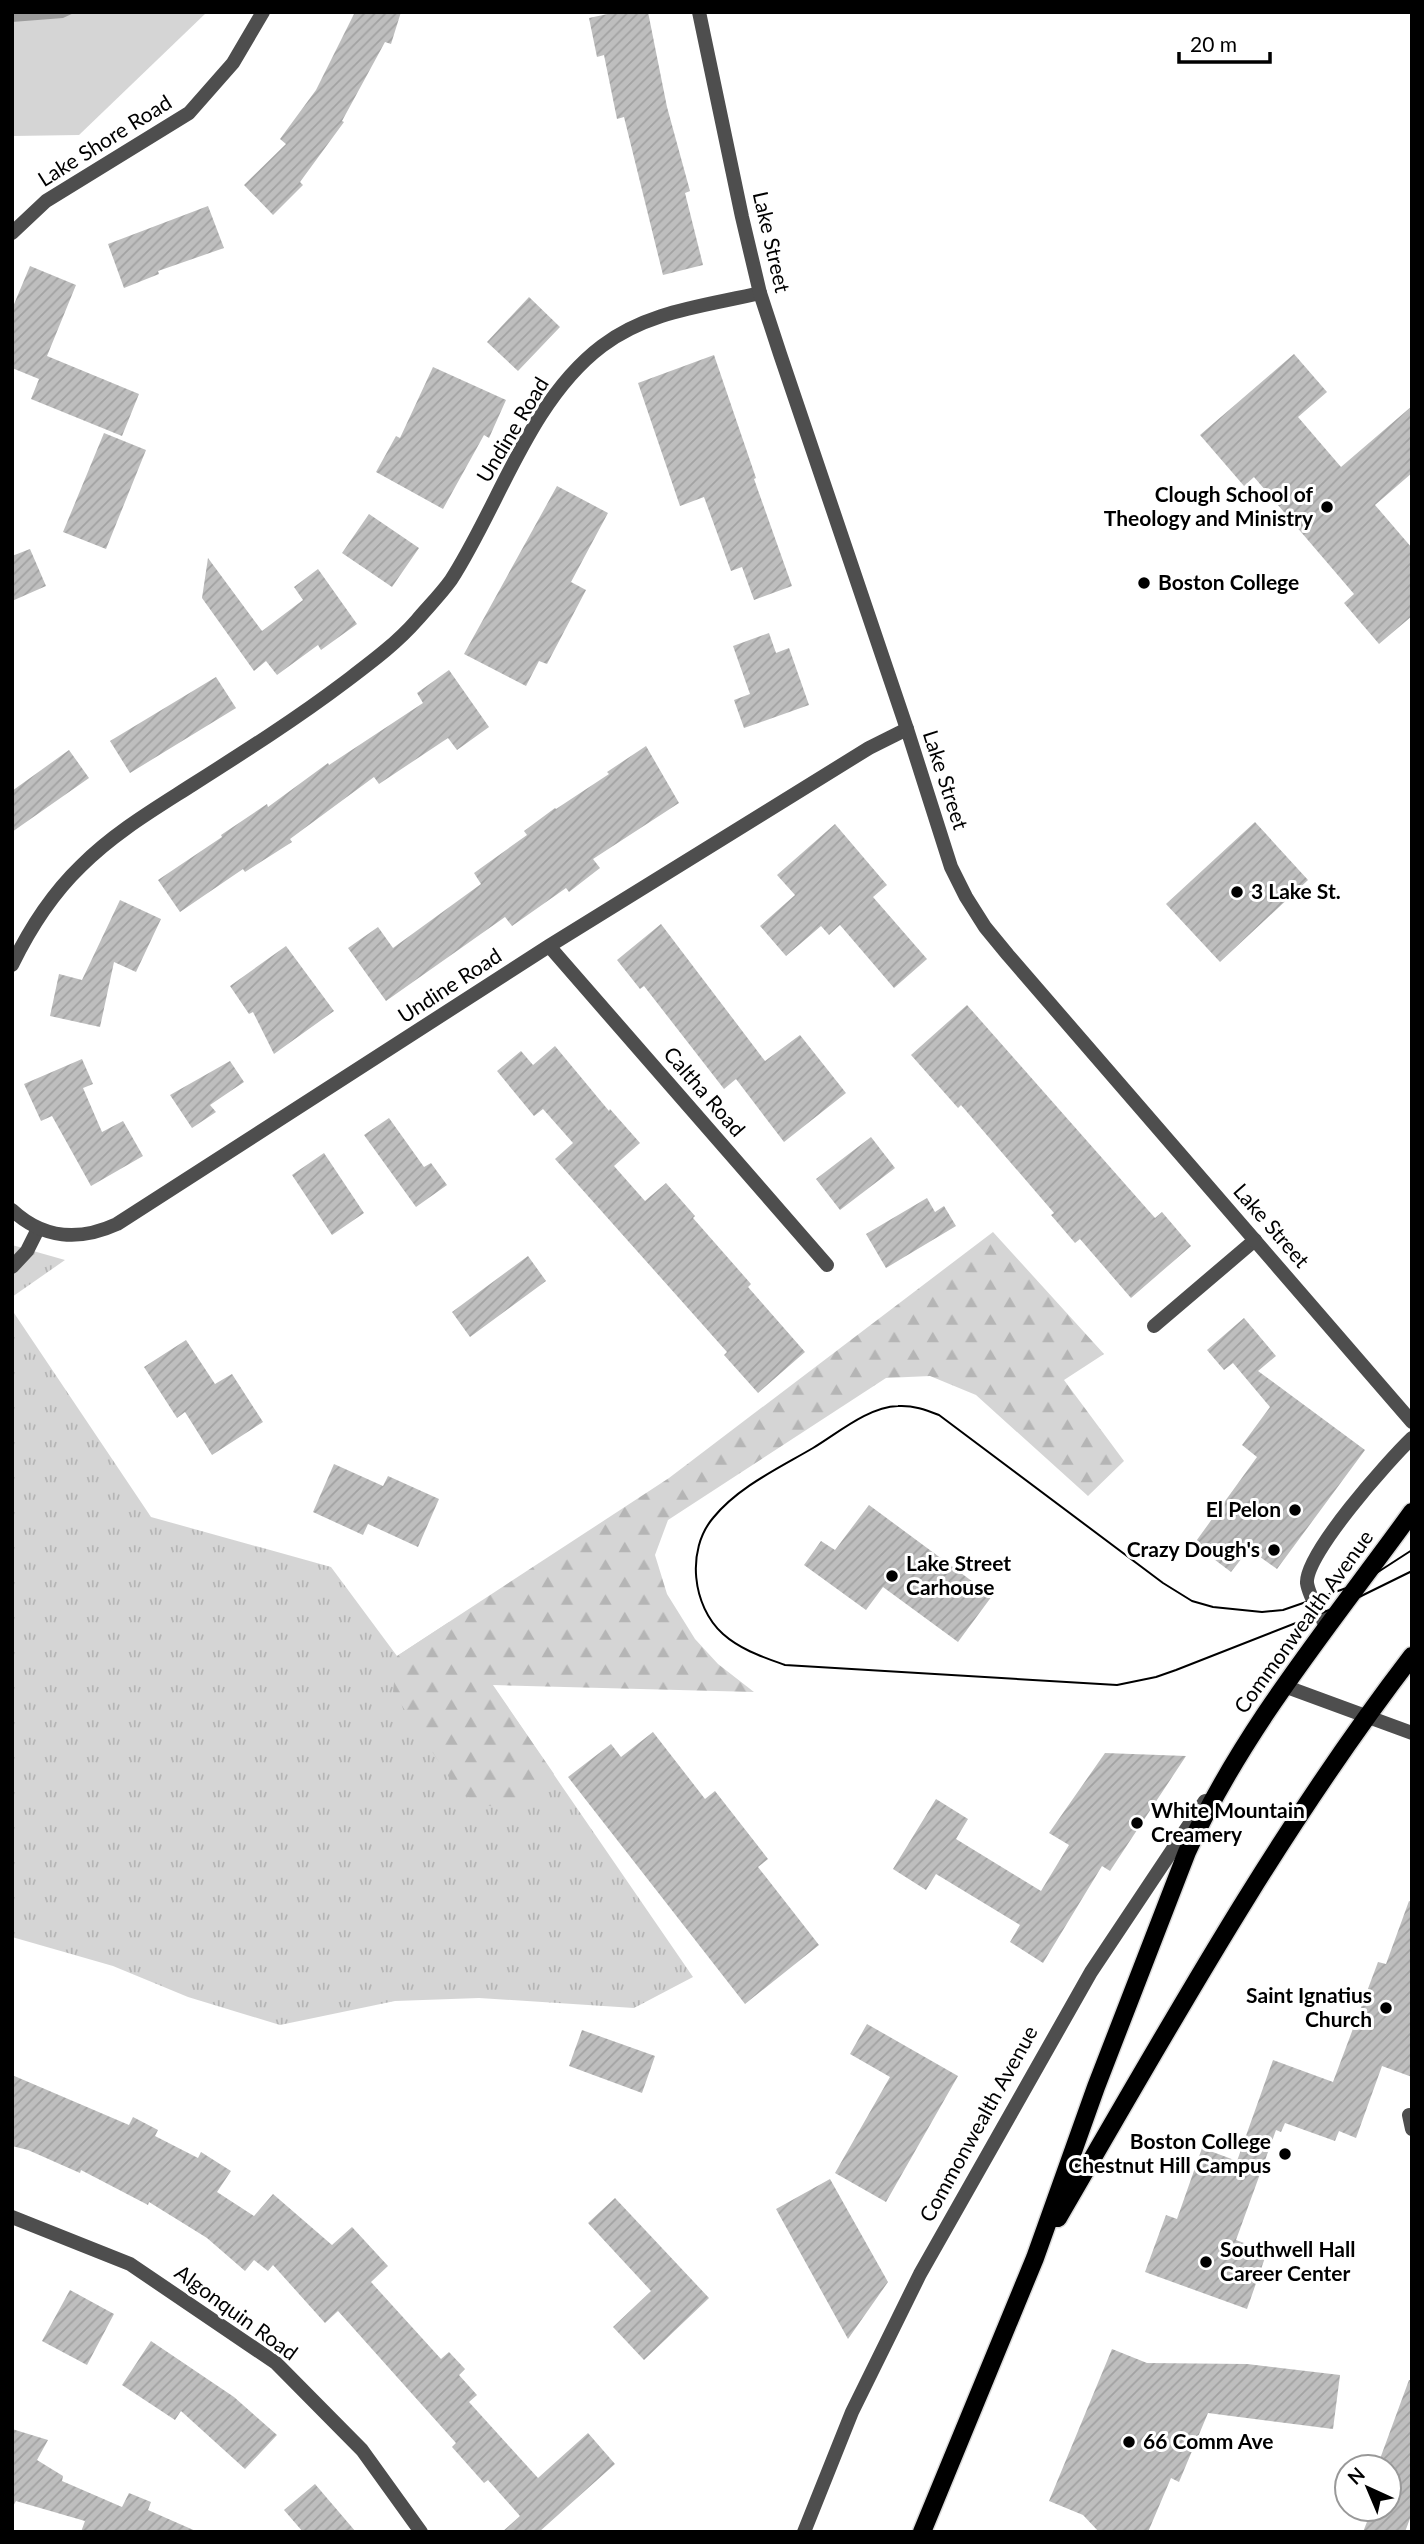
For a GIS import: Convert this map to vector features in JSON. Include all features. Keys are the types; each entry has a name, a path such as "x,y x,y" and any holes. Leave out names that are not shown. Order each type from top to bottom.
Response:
{"main road":[{"name":"Commonwealth Avenue","path":"922,2532 1035,2258 1096,2087 1187,1852 1234,1760 1284,1686 1412,1512"},
{"name":"Commonwealth Avenue","path":"1035,2258 1180,2007 1241,1908 1365,1716 1412,1656"}],"street":[{"name":"Lake Shore Road","path":"12,233 46,201 190,113 233,63 263,12"},
{"name":"Lake Street","path":"699,12 760,293 951,867 966,897 985,927 1412,1422"},
{"name":"Undine Road","path":"12,965 52,898 81,866 105,845 148,813 305,712 380,655 416,622 450,581 536,425 555,396 601,347 630,328 661,315 760,293"},
{"name":"Undine Road","path":"12,1210 37,1228 61,1235 83,1236 117,1224 549,946 869,748 907,729"},
{"name":"Caltha Road","path":"549,946 827,1265"},
{"path":"12,1267 27,1251 37,1228"},
{"path":"1154,1326 1255,1240"},
{"path":"1327,1628 1307,1585 1308,1572 1341,1520 1386,1464 1412,1438"},
{"path":"1284,1686 1412,1733"},
{"name":"Commonwealth Avenue","path":"804,2532 852,2412 920,2274 1091,1972 1234,1760"},
{"name":"Algonquin Road","path":"12,2217 130,2264 275,2363 362,2450 421,2532"}],"green space":[{"path":"12,12 207,12 79,135 12,136"},
{"path":"993,1232 1104,1354 1064,1380 1124,1461 1088,1496 976,1395 930,1376 886,1378 668,1520 655,1555 667,1594 695,1639 718,1664 754,1692 493,1685 554,1774 518,1808 489,1806 460,1794 393,1692 397,1656 669,1478"},
{"path":"12,1245 65,1260 12,1297"},
{"path":"12,1310 151,1517 331,1567 397,1656 449,1622 693,1977 634,2008 479,1998 395,2001 280,2025 188,1997 113,1966 12,1937"}],"shaded area":[{"path":"12,12 76,12 63,18 12,22"}],"building":[{"path":"355,12 401,12 391,44 385,42 342,121 344,122 300,182 303,185 273,215 244,185 286,144 280,139 316,90"},
{"path":"617,12 648,12 667,107 690,191 685,193 703,265 663,275 624,117 617,119 604,55 597,57 589,18"},
{"path":"208,206 224,248 158,271 159,274 124,288 108,244"},
{"path":"30,266 76,285 47,356 139,394 122,436 31,399 39,379 12,368 12,309"},
{"path":"529,297 560,327 518,371 487,342"},
{"path":"1294,354 1327,392 1298,417 1341,467 1412,406 1412,473 1375,505 1412,548 1412,616 1379,644 1344,603 1354,594 1254,477 1244,486 1200,435"},
{"path":"714,355 792,586 754,600 742,567 731,571 704,497 680,506 638,383"},
{"path":"433,367 506,400 489,438 484,435 443,509 376,472 396,436 400,438"},
{"path":"104,433 146,450 106,549 63,532"},
{"path":"557,486 608,513 571,582 586,590 547,664 539,661 526,686 464,654"},
{"path":"369,514 419,548 392,587 342,553"},
{"path":"30,549 46,586 12,601 12,556"},
{"path":"208,558 262,631 303,600 294,587 318,569 357,624 321,650 318,645 277,675 266,661 254,671 202,598"},
{"path":"769,633 776,653 789,648 809,705 744,728 734,700 750,694 733,646"},
{"path":"449,670 489,727 457,750 448,738 379,784 374,777 290,839 292,842 245,872 243,869 180,912 158,880 267,804 268,807 328,763 329,765 423,703 417,693"},
{"path":"216,677 236,708 130,773 110,741"},
{"path":"646,746 679,803 593,859 600,868 569,892 566,888 512,926 505,917 386,1001 348,948 378,927 393,948 481,884 474,873 527,835 524,831"},
{"path":"69,750 89,778 12,832 12,791"},
{"name":"3 Lake St.","path":"1255,822 1308,880 1220,962 1166,904"},
{"path":"835,824 887,885 873,897 927,959 894,988 840,925 829,935 821,926 786,956 760,926 795,895 777,875"},
{"path":"120,900 161,919 136,972 114,962 100,1027 50,1016 59,974 82,980"},
{"path":"661,924 765,1061 800,1035 846,1093 784,1142 736,1079 724,1089 644,986 640,989 617,960"},
{"path":"286,946 334,1011 274,1054 253,1012 249,1014 230,986"},
{"path":"967,1005 1155,1218 1162,1212 1191,1246 1131,1298 1080,1239 1075,1243 1051,1215 1054,1213 961,1105 958,1108 911,1055"},
{"path":"555,1046 609,1111 610,1109 640,1143 614,1166 645,1201 666,1183 751,1284 748,1287 805,1352 758,1393 724,1355 727,1352 555,1159 573,1143 543,1109 534,1116 497,1071 521,1051 533,1065"},
{"path":"82,1059 93,1084 83,1088 102,1132 123,1121 143,1156 91,1186 52,1116 41,1121 24,1084"},
{"path":"230,1061 244,1082 210,1105 216,1112 192,1128 170,1095"},
{"path":"389,1118 424,1167 431,1163 447,1185 416,1207 364,1135"},
{"path":"871,1137 895,1168 840,1210 816,1179"},
{"path":"324,1153 364,1213 332,1235 292,1175"},
{"path":"927,1198 935,1212 944,1206 956,1226 886,1268 866,1234"},
{"path":"528,1256 546,1281 470,1337 452,1312"},
{"path":"1244,1318 1276,1356 1258,1371 1365,1450 1277,1569 1249,1549 1231,1572 1194,1544 1257,1457 1242,1445 1270,1407 1233,1363 1224,1370 1207,1350"},
{"path":"186,1340 215,1384 232,1374 263,1422 212,1455 185,1412 177,1418 144,1367"},
{"path":"334,1464 383,1486 388,1476 439,1499 418,1547 368,1524 363,1535 313,1512"},
{"name":"Lake Street Carhouse","path":"869,1505 992,1596 958,1642 883,1587 866,1610 804,1565 821,1541 835,1550"},
{"path":"653,1732 705,1799 715,1791 768,1859 758,1867 819,1945 745,2004 568,1777 611,1744 621,1757"},
{"path":"1105,1753 1186,1756 1110,1871 1102,1866 1043,1963 1010,1942 1020,1925 936,1874 926,1890 893,1869 936,1799 968,1819 956,1839 1041,1891 1069,1845 1049,1833"},
{"path":"1409,1901 1412,1902 1412,2077 1382,2066 1356,2138 1339,2131 1335,2141 1285,2123 1281,2132 1276,2130 1236,2240 1267,2252 1247,2309 1145,2272 1166,2215 1177,2219 1202,2148 1237,2161 1273,2060 1333,2082 1378,1962 1386,1964"},
{"path":"867,2024 958,2076 886,2202 835,2173 890,2077 850,2054"},
{"path":"582,2030 655,2056 642,2093 569,2066"},
{"path":"12,2075 129,2125 133,2117 158,2130 155,2136 198,2158 201,2152 231,2171 217,2192 254,2216 273,2194 332,2245 352,2227 388,2266 371,2282 441,2359 449,2352 465,2369 459,2375 477,2395 469,2402 538,2478 588,2433 615,2464 539,2532 502,2532 520,2516 488,2480 484,2483 452,2447 456,2443 338,2311 325,2323 273,2265 268,2271 254,2260 245,2271 207,2238 149,2202 148,2205 81,2170 80,2173 28,2150 12,2146"},
{"path":"830,2179 888,2282 848,2339 776,2209"},
{"path":"615,2198 709,2298 644,2360 613,2327 651,2291 588,2223"},
{"path":"70,2290 114,2314 87,2365 42,2341"},
{"path":"151,2341 234,2397 277,2435 245,2469 181,2411 175,2420 122,2385"},
{"name":"66 Comm Ave","path":"1112,2349 1147,2363 1247,2364 1340,2375 1333,2429 1208,2413 1179,2482 1171,2478 1148,2532 1099,2532 1083,2515 1049,2501"},
{"path":"1409,2380 1412,2380 1412,2513 1405,2532 1363,2532 1367,2523 1403,2523 1403,2453 1382,2453"},
{"path":"12,2429 48,2440 37,2460 63,2476 62,2481 122,2507 129,2493 151,2502 148,2510 198,2532 81,2532 85,2521 16,2501 12,2508"},
{"path":"315,2484 356,2532 303,2532 284,2510"}],"tram line":[{"path":"1412,1550 1361,1583 1283,1610 1262,1612 1213,1607 1192,1601 1163,1583 939,1415 904,1406 887,1407 865,1416 734,1497 704,1531 696,1561 696,1577 705,1609 723,1634 752,1652 785,1665 1117,1685 1176,1670 1347,1603 1412,1571"}],"place":[{"name":"Clough School of Theology and Ministry","path":"1327,507"},
{"name":"Boston College","path":"1144,583"},
{"name":"3 Lake St.","path":"1237,892"},
{"name":"El Pelon","path":"1295,1510"},
{"name":"Crazy Dough's","path":"1274,1550"},
{"name":"Lake Street Carhouse","path":"892,1576"},
{"name":"White Mountain Creamery","path":"1137,1823"},
{"name":"Saint Ignatius Church","path":"1386,2008"},
{"name":"Boston College Chestnut Hill Campus","path":"1285,2154"},
{"name":"Southwell Hall Career Center","path":"1206,2262"},
{"name":"66 Comm Ave","path":"1129,2442"}]}
